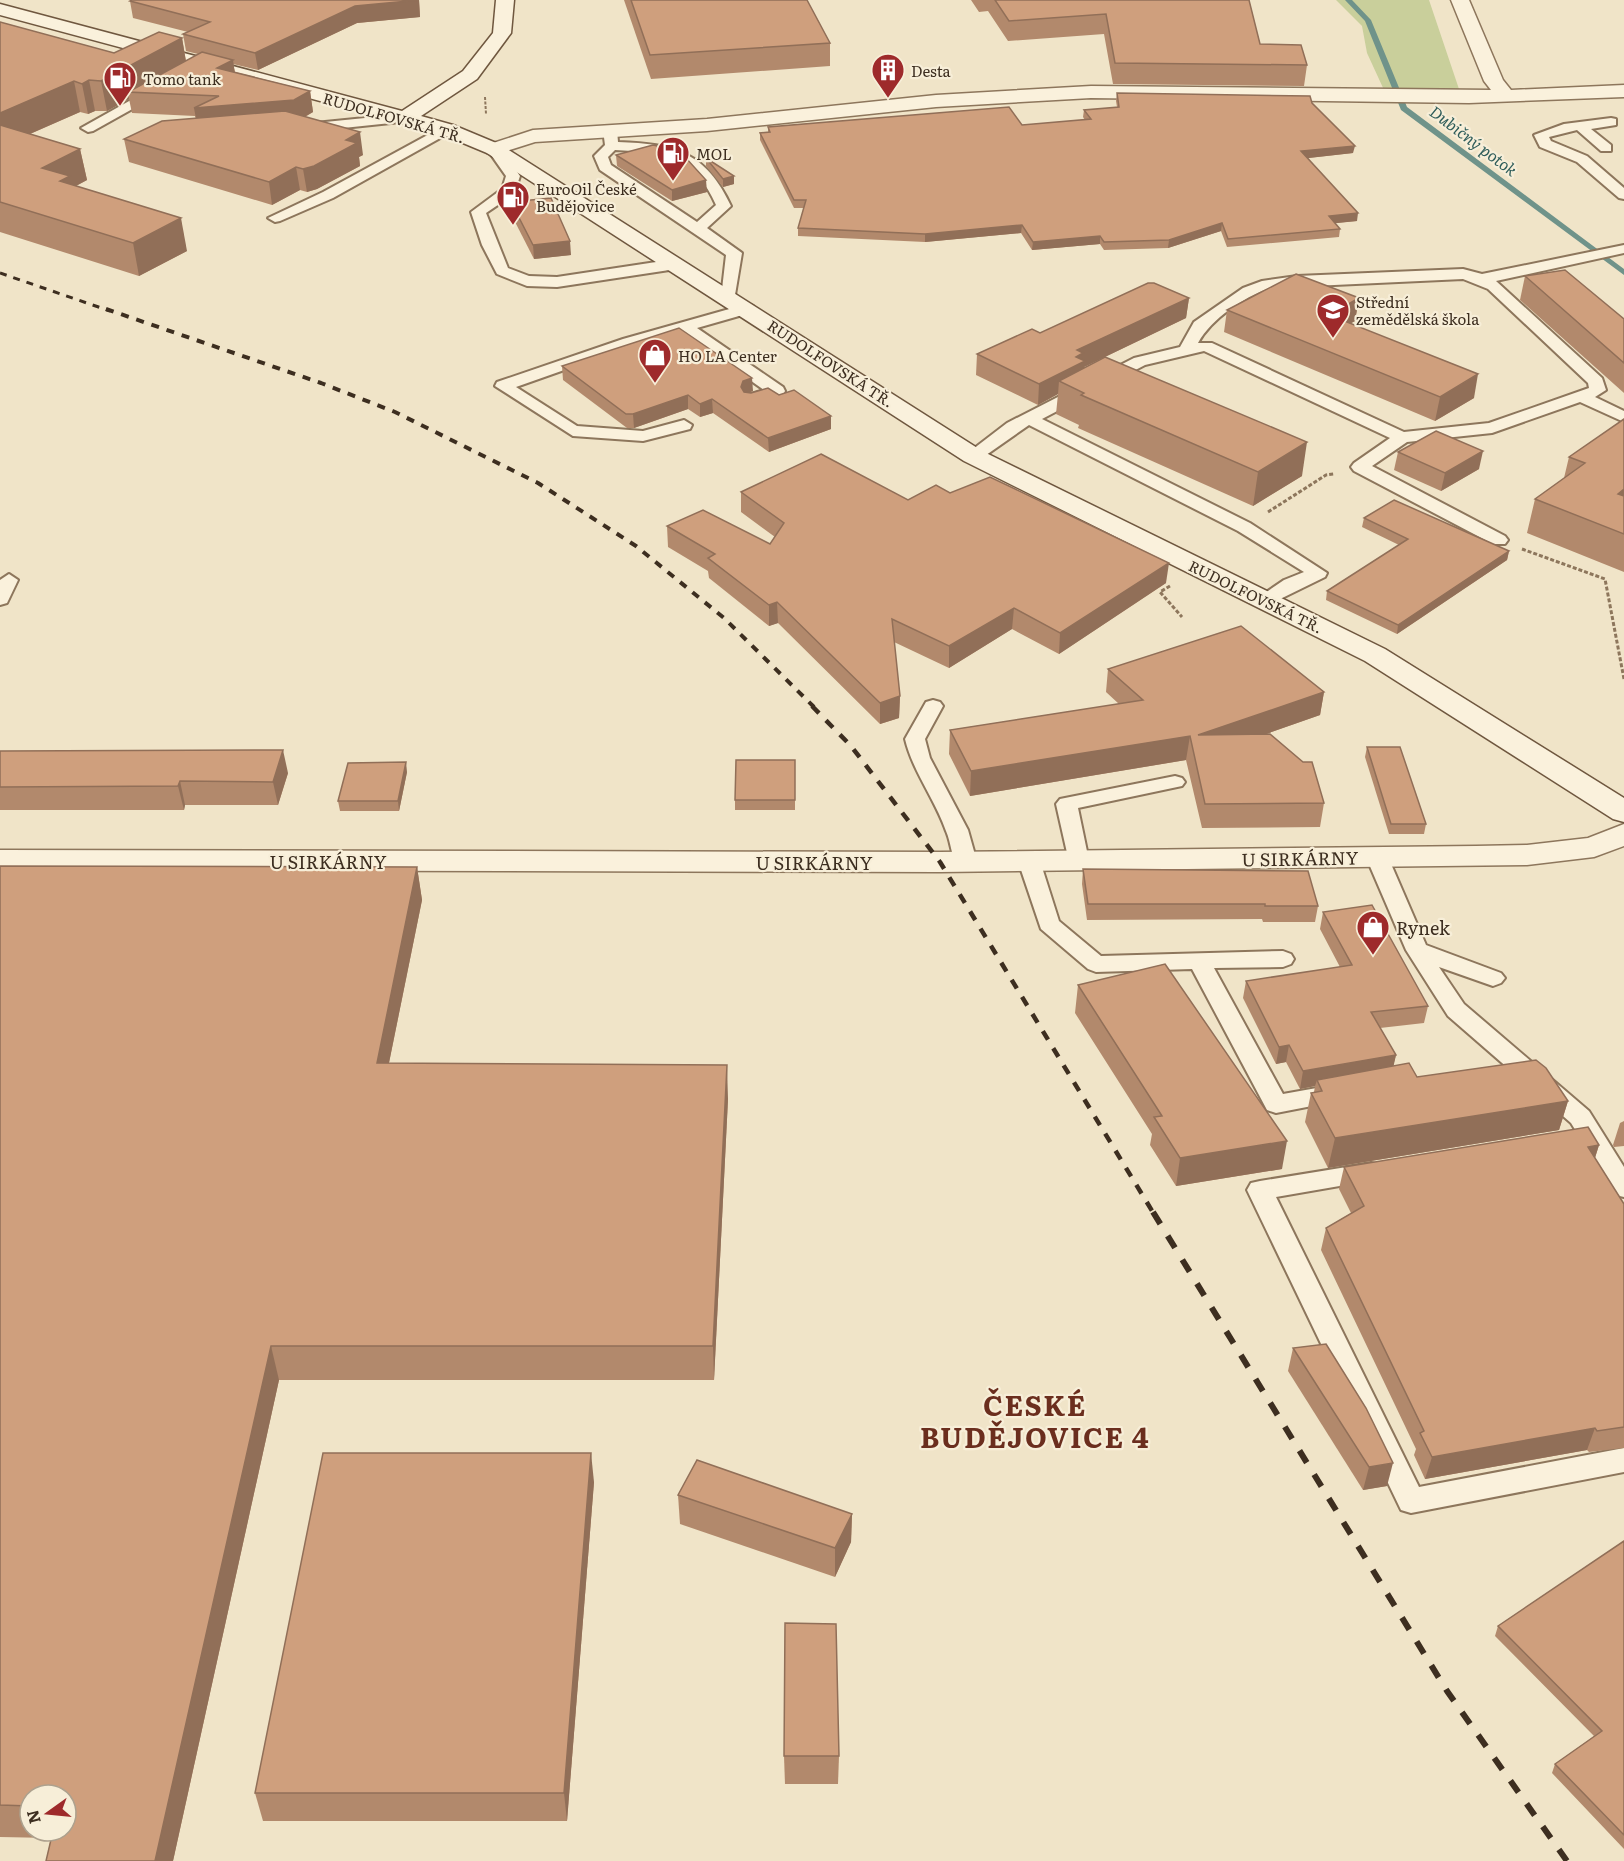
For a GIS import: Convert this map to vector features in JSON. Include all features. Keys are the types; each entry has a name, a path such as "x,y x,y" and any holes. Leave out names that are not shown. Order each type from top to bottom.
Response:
{"street":[{"path":"405,118 470,75 502,33 505,0"},
{"path":"1460,0 1494,81 1506,96"},
{"name":"RUDOLFOVSKÁ TŘ.","path":"0,9 446,129 494,149 973,456 1375,655 1624,812"},
{"path":"494,149 533,136 611,138 707,125 936,101 1091,92 1506,96 1624,91"},
{"name":"U SIRKÁRNY","path":"0,860 966,862 1527,855 1594,847 1624,834"}],"lane":[{"path":"187,74 206,64"},
{"path":"88,128 168,84"},
{"path":"296,128 405,118"},
{"path":"1611,122 1541,135 1545,144 1582,159 1624,195"},
{"path":"1580,126 1606,148"},
{"path":"275,218 328,195 446,129"},
{"path":"684,425 643,436 573,431 503,386 629,342 685,327 738,304 734,253 605,167 601,156 611,138 670,152 711,180 724,206 698,228"},
{"path":"494,149 513,176 509,191 478,212 489,245 502,271 527,281 557,282 676,264"},
{"path":"1186,351 1200,325 1248,291 1267,284 1463,274 1484,278 1522,272 1624,249"},
{"path":"1484,278 1496,286 1508,301 1596,381 1598,390 1491,428 1402,437 1360,467 1499,540"},
{"path":"685,327 777,391 751,400"},
{"path":"973,456 1029,419 1140,361 1206,346 1402,437"},
{"path":"1580,396 1624,417"},
{"path":"1029,419 1244,527 1318,573 1291,584 1265,599"},
{"path":"0,599 9,580"},
{"path":"933,706 915,739 920,758 957,830 966,862"},
{"path":"1078,861 1067,804 1175,782"},
{"path":"1377,857 1416,950 1456,1010 1580,1117 1580,1138 1624,1188"},
{"path":"1029,861 1049,924 1096,964 1283,959"},
{"path":"1416,950 1493,978"},
{"path":"1199,961 1276,1104 1357,1090"},
{"path":"1390,1169 1260,1190 1411,1501 1624,1460"}],"path":[{"path":"484,90 486,114"},
{"path":"1244,527 1326,475 1360,467"},
{"path":"1499,540 1605,579 1624,679"}],"green space":[{"path":"1336,0 1429,0 1460,92 1384,90 1367,53 1362,26"}],"building":[{"path":"419,0 355,6 255,53 183,34 210,22 130,1"},
{"path":"631,0 807,0 830,43 650,55"},
{"path":"995,0 1249,0 1260,44 1301,45 1307,65 1115,63 1106,14 1009,21"},
{"path":"0,22 114,53 159,32 182,38 101,81 89,80 82,84 74,81 0,113"},
{"path":"202,52 233,60 217,68 310,91 294,100 194,108 219,96 128,92"},
{"path":"1117,93 1310,96 1312,103 1355,146 1301,151 1358,213 1329,216 1340,229 1228,239 1222,223 1169,240 1104,242 1100,236 1033,242 1022,225 925,234 798,228 806,200 794,200 760,133 770,132 768,127 1009,107 1022,125 1091,119 1084,110 1119,107"},
{"path":"285,111 360,132 346,140 357,143 314,166 303,169 296,167 269,182 124,139 162,121"},
{"path":"0,125 80,149 42,168 70,176 60,181 181,218 133,243 0,202"},
{"path":"653,145 686,158 706,180 672,190 616,155"},
{"path":"706,158 734,176 723,179"},
{"path":"551,198 570,241 533,245 511,202"},
{"path":"1565,270 1624,319 1624,363 1525,276"},
{"path":"1296,274 1359,298 1329,315 1478,374 1440,397 1227,310"},
{"path":"1148,283 1154,283 1189,298 1077,350 1083,353 1076,357 1085,361 1039,384 977,354 1032,329 1040,333"},
{"path":"679,328 752,378 743,381 741,387 744,392 751,393 768,388 779,395 794,390 831,416 768,438 712,399 700,404 688,395 633,414 626,414 562,366"},
{"path":"1105,357 1307,442 1258,472 1081,395 1084,393 1059,381"},
{"path":"1624,419 1624,489 1618,494 1624,496 1624,534 1535,499 1585,463 1569,457"},
{"path":"1436,431 1483,451 1445,473 1398,452"},
{"path":"821,454 908,500 936,485 950,493 990,477 1169,563 1060,633 1014,608 949,646 892,619 900,696 880,703 777,602 769,605 708,558 715,554 667,526 703,510 770,544 784,523 741,492"},
{"path":"1394,500 1509,551 1398,625 1327,591 1408,539 1364,518"},
{"path":"1241,626 1324,692 1198,735 1270,734 1303,762 1312,762 1324,803 1205,804 1190,736 971,771 950,730 1143,700 1108,669"},
{"path":"1367,747 1400,747 1426,824 1391,824"},
{"path":"283,750 273,782 180,781 178,786 0,787 0,751"},
{"path":"736,760 795,760 795,800 735,800"},
{"path":"406,762 398,801 338,801 348,763"},
{"path":"0,866 417,867 377,1063 727,1065 713,1346 271,1346 155,1861 46,1861 50,1843 78,1843 78,1783 18,1783 18,1806 0,1805"},
{"path":"1083,869 1308,871 1318,906 1088,904"},
{"path":"1372,905 1428,1006 1371,1012 1396,1055 1303,1071 1289,1045 1279,1047 1246,981 1352,965 1323,912"},
{"path":"1165,964 1287,1141 1180,1158 1154,1117 1162,1116 1078,985"},
{"path":"1536,1060 1546,1068 1568,1101 1335,1138 1311,1093 1322,1091 1317,1080 1409,1063 1417,1077"},
{"path":"1588,1127 1599,1145 1588,1147 1624,1204 1624,1427 1597,1431 1595,1428 1432,1457 1420,1433 1424,1431 1326,1228 1364,1206 1344,1167"},
{"path":"1326,1344 1366,1408 1393,1463 1369,1467 1293,1348"},
{"path":"323,1453 591,1453 564,1793 255,1793"},
{"path":"697,1460 852,1514 835,1548 678,1495"},
{"path":"1624,1541 1624,1835 1555,1764 1602,1731 1498,1626"},
{"path":"785,1623 836,1624 839,1756 784,1756"}],"waterway":[{"name":"Dubičný potok","path":"1348,0 1368,20 1404,108 1624,273"}],"railway":[{"path":"0,273 110,311"},
{"path":"106,309 321,383 395,412 538,483 636,546 724,618 814,707"},
{"path":"812,706 851,746 940,862 1154,1214"},
{"path":"1153,1212 1447,1691 1567,1861"}],"place":[{"name":"Desta","path":"888,99"},
{"name":"Tomo tank","path":"120,107"},
{"name":"MOL","path":"673,182"},
{"name":"EuroOil České Budějovice","path":"513,226"},
{"name":"Střední zemědělská škola","path":"1333,339"},
{"name":"HO LA Center","path":"655,384"},
{"name":"Rynek","path":"1373,956"}],"district":[{"name":"ČESKÉ BUDĚJOVICE 4","path":"1035,1420"}]}
